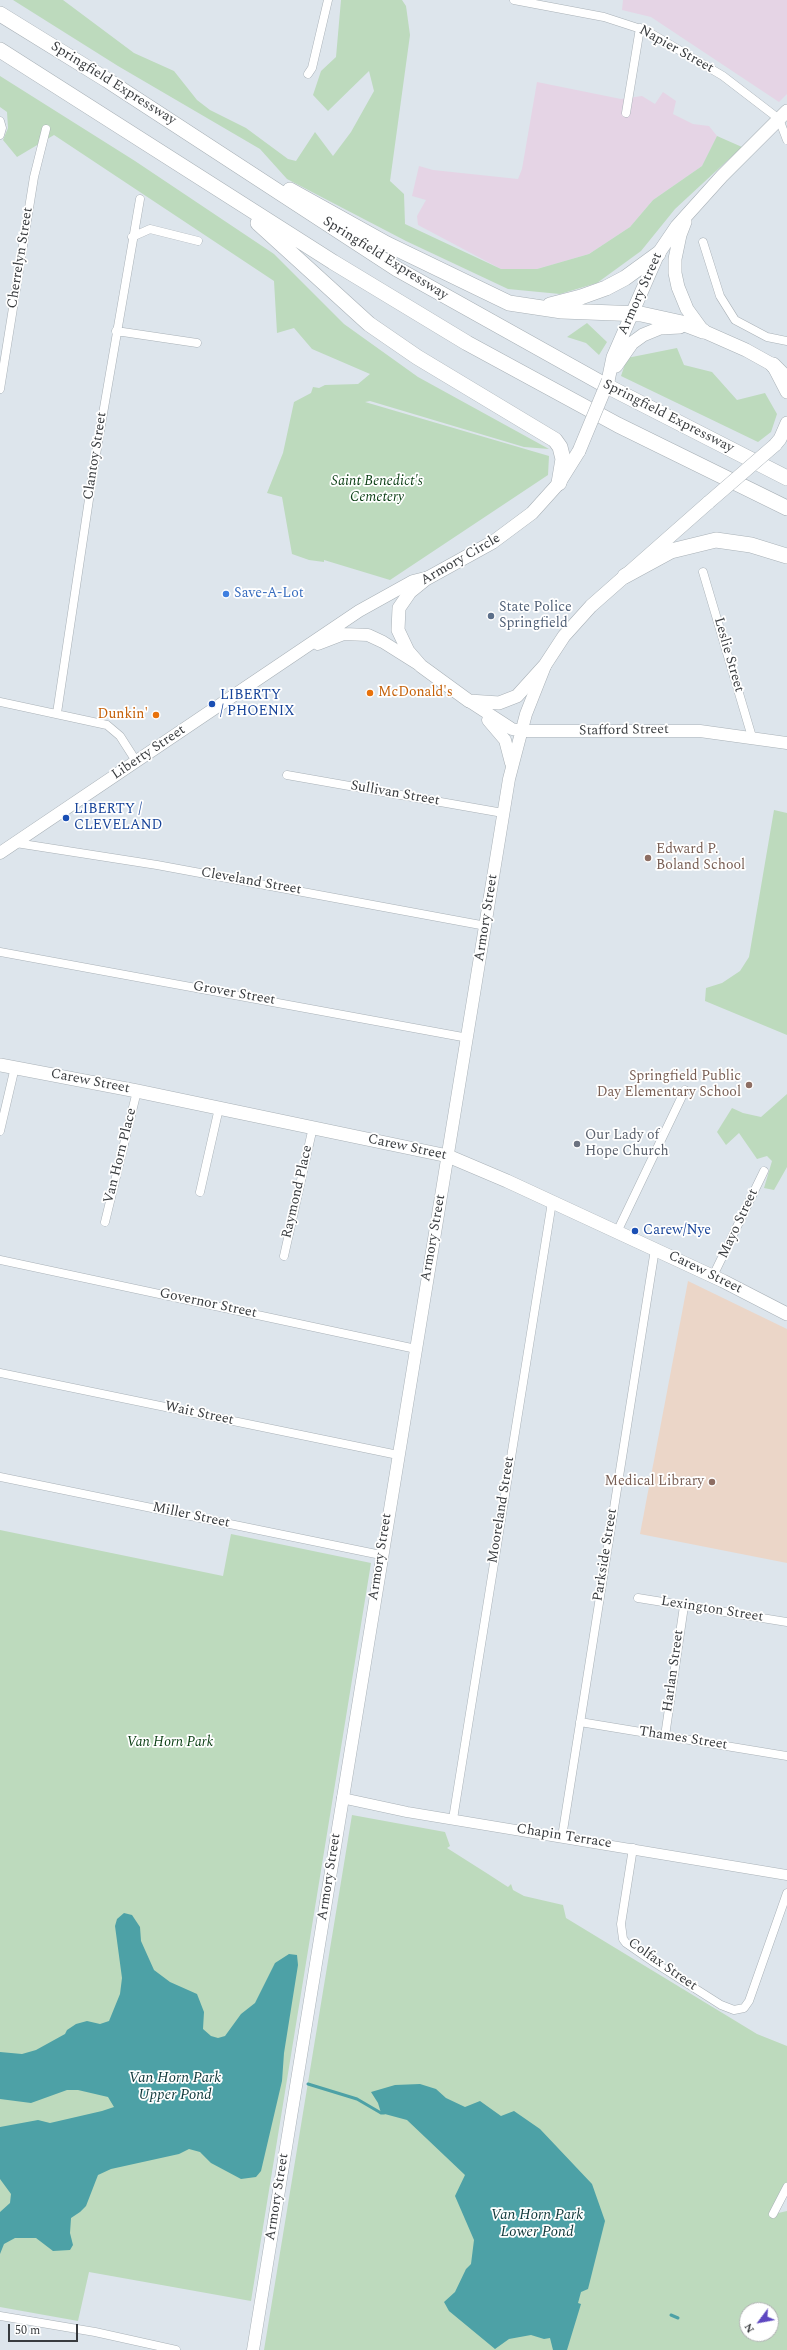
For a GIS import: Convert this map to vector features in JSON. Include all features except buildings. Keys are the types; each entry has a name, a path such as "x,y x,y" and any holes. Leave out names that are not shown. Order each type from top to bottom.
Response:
{"highway":[{"name":"Springfield Expressway","path":"0,14 218,152 356,244 483,318 633,400 787,478"},
{"name":"Springfield Expressway","path":"0,50 236,202 410,309 507,366 618,425 787,508"},
{"path":"218,152 446,273 509,303 562,311 632,313 682,323 700,330"},
{"path":"236,202 288,252 370,324 417,357 555,440 560,447 563,459 559,483"},
{"path":"532,307 558,304 606,288 626,278 658,254"},
{"path":"778,368 787,379"},
{"path":"625,576 671,551 716,540 751,545 787,556"}],"main road":[{"name":"Armory Street","path":"608,381 632,313 658,254 677,226 722,176 783,115"},
{"name":"Armory Street","path":"689,213 680,234 675,259 675,273 682,300 700,330"},
{"path":"615,363 632,343 654,329 665,326 700,330 746,350 778,368 787,392"},
{"name":"Armory Circle","path":"469,702 421,666 402,643 398,630 397,616 407,596 430,576 487,546 514,528 538,507 559,483 579,451 608,381"},
{"path":"469,702 491,704 512,700 523,691 546,666 564,636 577,621 625,576 781,440 787,423"},
{"name":"Liberty Street","path":"0,853 299,653 359,611 413,581 430,576"},
{"name":"Liberty Street","path":"299,653 344,634 368,635 383,642 421,666"},
{"name":"Armory Street","path":"253,2350 381,1555 468,1038 511,765 521,731 546,666"},
{"name":"Stafford Street","path":"469,702 512,729 521,731 686,730 752,737 787,743"},
{"name":"Armory Street","path":"480,710 505,740 511,765"},
{"name":"Carew Street","path":"0,1064 448,1156 714,1276 787,1314"}],"street":[{"path":"308,74 312,68 328,0"},
{"name":"Napier Street","path":"514,0 604,17 640,28 672,45 723,76 783,115"},
{"path":"626,113 640,28"},
{"path":"783,115 787,140"},
{"path":"0,121 2,128 0,135"},
{"name":"Cherrelyn Street","path":"0,389 34,177 46,129"},
{"name":"Clantoy Street","path":"57,713 116,331 140,199"},
{"path":"132,237 150,229 198,241"},
{"path":"703,242 720,296 735,320 767,337 787,341"},
{"path":"116,331 197,343"},
{"name":"Leslie Street","path":"703,572 752,737"},
{"path":"0,702 57,713 107,725 120,736 136,762"},
{"name":"Sullivan Street","path":"287,775 503,813"},
{"name":"Cleveland Street","path":"16,843 157,865 486,926"},
{"name":"Grover Street","path":"0,952 468,1038"},
{"path":"0,1131 15,1067"},
{"path":"617,1232 685,1090"},
{"name":"Van Horn Place","path":"105,1222 137,1091"},
{"path":"200,1192 219,1108"},
{"name":"Raymond Place","path":"284,1256 313,1128"},
{"name":"Mayo Street","path":"714,1276 764,1171"},
{"name":"Mooreland Street","path":"453,1819 552,1202"},
{"name":"Parkside Street","path":"562,1837 656,1250"},
{"name":"Governor Street","path":"0,1260 416,1349"},
{"name":"Wait Street","path":"0,1373 398,1455"},
{"name":"Miller Street","path":"0,1477 381,1555"},
{"name":"Lexington Street","path":"638,1598 787,1622"},
{"name":"Harlan Street","path":"665,1736 684,1606"},
{"name":"Thames Street","path":"580,1722 787,1756"},
{"name":"Chapin Terrace","path":"342,1798 453,1819 787,1874"},
{"name":"Colfax Street","path":"633,1848 621,1924 621,1934 626,1943 721,2005 734,2010 744,2008 749,2000 787,1893"},
{"path":"773,2214 787,2187"},
{"path":"0,2316 95,2332 176,2350"}],"shaded area":[{"path":"623,0 787,0 787,94 779,102 651,17 622,10"},
{"path":"537,82 621,99 642,96 655,104 663,92 676,101 673,114 693,124 709,126 717,136 702,166 653,200 630,227 589,254 537,269 501,269 418,225 417,216 426,200 412,196 419,166 433,170 518,179 522,169"},
{"path":"688,1281 787,1329 787,1563 640,1534"}],"green space":[{"path":"13,0 63,0 134,53 174,71 197,100 210,110 246,128 288,159 296,161 315,132 333,156 351,132 374,91 369,71 328,111 313,95 321,71 336,57 341,0 402,0 406,6 410,35 390,181 404,194 405,224 501,269 537,269 589,254 630,227 653,200 702,166 717,136 742,147 675,209 641,251 597,283 560,294 508,289 406,241 287,179 260,149 118,66"},
{"name":"Saint Benedict's Cemetery","path":"0,76 135,161 274,254 344,324 418,377 549,449 524,447 370,401 365,402 549,456 548,475 390,580 324,560 324,562 309,560 292,554 282,497 267,493 283,453 294,402 311,393 313,387 319,388 325,385 358,384 370,374 312,349 294,328 277,333 274,281 54,135 17,157 3,140 8,128 7,112 0,107"},
{"path":"587,323 607,342 599,355 586,343 567,337"},
{"path":"677,348 684,365 712,372 737,400 765,393 777,414 771,432 758,442 621,376 627,358"},
{"path":"774,810 787,813 787,1035 705,1001 706,988 722,983 740,971 749,957"},
{"path":"787,1094 787,1167 774,1190 764,1188 772,1161 767,1156 757,1159 739,1133 726,1145 717,1132 732,1108 743,1113 761,1117"},
{"name":"Van Horn Park","path":"0,1530 223,1576 231,1534 371,1563 251,2301 89,2272 78,2321 0,2307"},
{"path":"352,1815 445,1832 450,1846 447,1848 508,1887 511,1884 513,1890 524,1896 563,1905 566,1918 757,2034 787,2046 787,2187 774,2214 787,2211 787,2350 264,2350"}],"water":[{"name":"Van Horn Park Upper Pond","path":"124,1913 132,1915 140,1927 141,1941 154,1970 170,1982 197,1994 204,2012 203,2029 211,2036 218,2038 225,2036 241,2014 255,2003 275,1963 289,1954 297,1955 298,1965 284,2053 282,2081 261,2171 256,2177 241,2179 211,2163 200,2152 189,2149 179,2154 111,2169 98,2175 86,2206 71,2218 70,2233 73,2245 70,2250 53,2251 36,2238 15,2238 4,2244 0,2254 0,2212 10,2203 11,2194 0,2179 0,2127 38,2120 50,2123 114,2107 108,2097 78,2090 67,2090 31,2103 0,2099 0,2052 22,2054 36,2050 65,2034 67,2030 76,2024 87,2021 100,2024 109,2021 120,1994 122,1978 115,1926 117,1919"},
{"name":"Van Horn Park Lower Pond","path":"420,2084 436,2089 446,2098 465,2107 480,2101 501,2116 514,2111 540,2129 592,2184 605,2221 588,2289 581,2292 578,2303 581,2304 567,2350 553,2350 550,2338 544,2339 531,2335 509,2339 495,2349 449,2311 444,2302 455,2292 466,2269 471,2264 474,2240 455,2196 465,2175 407,2120 381,2113 378,2103 371,2092 395,2085"}],"waterway":[{"path":"308,2084 357,2099 381,2113 384,2113"},
{"path":"671,2315 678,2318"}],"place":[{"name":"Save-A-Lot","path":"226,594"},
{"name":"State Police Springfield","path":"491,616"},
{"name":"McDonald's","path":"370,693"},
{"name":"LIBERTY / PHOENIX","path":"212,704"},
{"name":"Dunkin'","path":"156,715"},
{"name":"LIBERTY / CLEVELAND","path":"66,818"},
{"name":"Edward P. Boland School","path":"648,858"},
{"name":"Springfield Public Day Elementary School","path":"749,1085"},
{"name":"Our Lady of Hope Church","path":"577,1144"},
{"name":"Carew/Nye","path":"635,1231"},
{"name":"Medical Library","path":"712,1482"}]}
